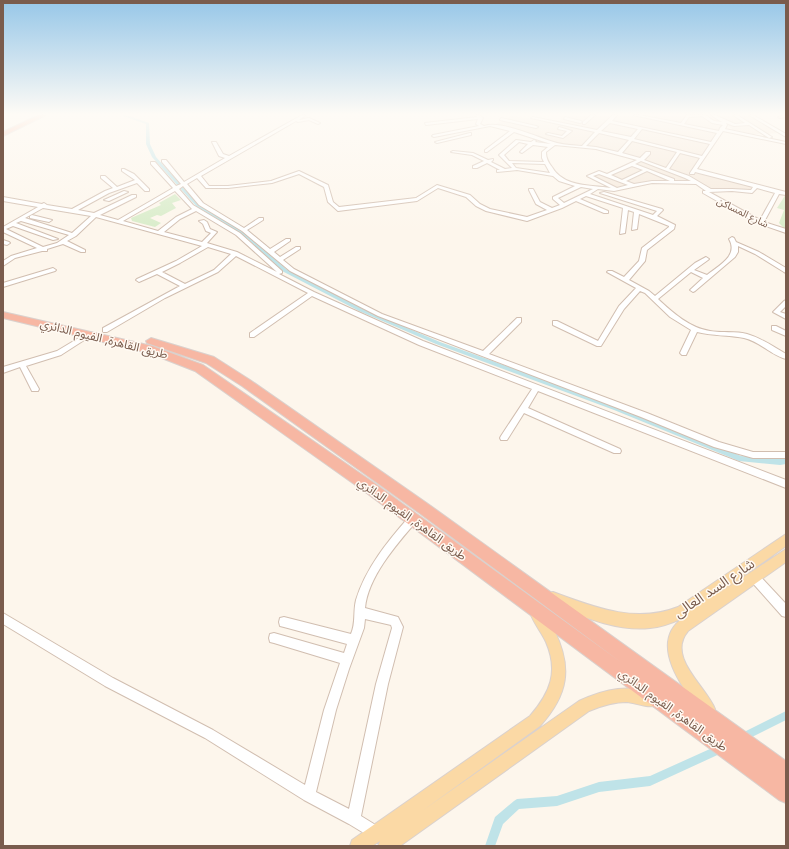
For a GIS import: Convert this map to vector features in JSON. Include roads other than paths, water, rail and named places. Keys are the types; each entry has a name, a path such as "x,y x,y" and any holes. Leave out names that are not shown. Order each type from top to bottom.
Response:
{"highway":[{"name":"طريق القاهرة, الفيوم الدائري","path":"3,306 58,324 159,352 199,368 235,392 412,520 673,709 786,793"},
{"name":"طريق القاهرة, الفيوم الدائري","path":"3,315 58,324"},
{"name":"طريق القاهرة, الفيوم الدائري","path":"87,332 105,330 173,347 210,360 246,383 423,508 786,772"},
{"path":"412,520 423,508"}],"main road":[{"name":"شارع السد العالى","path":"545,596 614,619 640,623 664,620 682,612 786,539"},
{"name":"شارع السد العالى","path":"720,724 696,695 681,669 674,650 675,638 679,629 786,555"},
{"path":"358,846 535,721 545,712 552,701 557,688 560,673 559,660 549,631 532,607"},
{"path":"389,844 584,706 600,698 616,694 633,695 652,699 673,709"}],"street":[{"path":"221,155 229,158"},
{"path":"119,221 235,155"},
{"path":"473,155 501,170 515,169 554,176 565,182 660,210 654,217"},
{"path":"497,155 503,156 515,169"},
{"path":"543,155 546,163 554,176"},
{"path":"626,155 642,159 683,175 707,190 714,192 734,190 750,192 756,186"},
{"path":"608,175 642,159 646,155"},
{"path":"667,169 677,155"},
{"path":"683,175 694,170 702,157 691,155"},
{"path":"475,167 503,156"},
{"path":"164,161 179,187 196,209 238,234 290,280"},
{"path":"509,162 546,163"},
{"path":"153,163 179,187 203,206 244,230 279,260 297,273 411,333 482,355 644,415 722,447 754,455 786,455"},
{"path":"632,164 678,183"},
{"path":"124,170 147,190"},
{"path":"623,181 646,170"},
{"path":"694,170 786,194"},
{"path":"198,176 204,185 208,187 228,187 275,181 299,172 326,186 331,202 338,209 417,199 436,186 468,196 483,208 508,216 528,220 595,190 619,190 649,182 696,183"},
{"path":"619,190 589,177 598,172 634,186"},
{"path":"633,176 649,182"},
{"path":"3,264 13,257 45,250 63,242 74,235 94,215 134,196 103,177"},
{"path":"73,211 119,188 137,181"},
{"path":"564,205 555,198 580,186"},
{"path":"531,190 538,202 551,210"},
{"name":"شارع المساكن","path":"707,190 705,192 706,193 761,223 786,231"},
{"path":"761,223 778,191"},
{"path":"107,200 126,192"},
{"path":"586,194 671,224 672,228 644,249 642,260 625,280"},
{"path":"3,198 94,215 235,253 312,292 537,387 786,484"},
{"path":"575,199 606,212"},
{"path":"3,230 44,205"},
{"path":"622,233 626,207"},
{"path":"160,232 178,218 196,209"},
{"path":"634,229 637,211"},
{"path":"23,218 74,235"},
{"path":"23,218 49,220"},
{"path":"244,230 261,219"},
{"path":"139,280 158,272 206,244 214,232 208,230 202,221"},
{"path":"13,224 55,240"},
{"path":"3,230 45,250"},
{"path":"270,252 288,240"},
{"path":"693,290 734,256 736,251 734,241 757,252 786,271"},
{"path":"63,242 83,252"},
{"path":"279,260 298,248"},
{"path":"105,330 185,286 216,271 235,253"},
{"path":"655,299 690,270 706,259"},
{"path":"3,284 53,270"},
{"path":"690,270 708,278"},
{"path":"158,272 185,286"},
{"path":"610,272 640,288 655,299 676,319 694,329 706,333 746,336 786,357"},
{"path":"555,323 599,344 614,323 614,318 621,307 640,288"},
{"path":"252,335 312,292"},
{"path":"786,303 776,312 786,317"},
{"path":"482,355 519,320"},
{"path":"774,328 786,334"},
{"path":"684,353 694,329"},
{"path":"3,370 63,351 87,332"},
{"path":"22,364 35,389"},
{"path":"504,438 537,387"},
{"path":"523,409 617,451"},
{"path":"309,795 323,733 347,659 361,623 360,602 376,566 388,548 412,520"},
{"path":"754,577 786,612"},
{"path":"354,819 380,691 398,627 394,621 360,612"},
{"path":"3,618 109,682 194,726 309,795 354,819 389,844"},
{"path":"284,622 354,640"},
{"path":"274,638 347,659"}],"waterway":[{"path":"153,155 198,206 249,238 284,270 361,310 438,343 616,408 741,459 780,462 786,461"},
{"path":"743,737 786,715"},
{"path":"490,846 499,821 517,804 557,801 599,787 650,781 721,749"}]}
